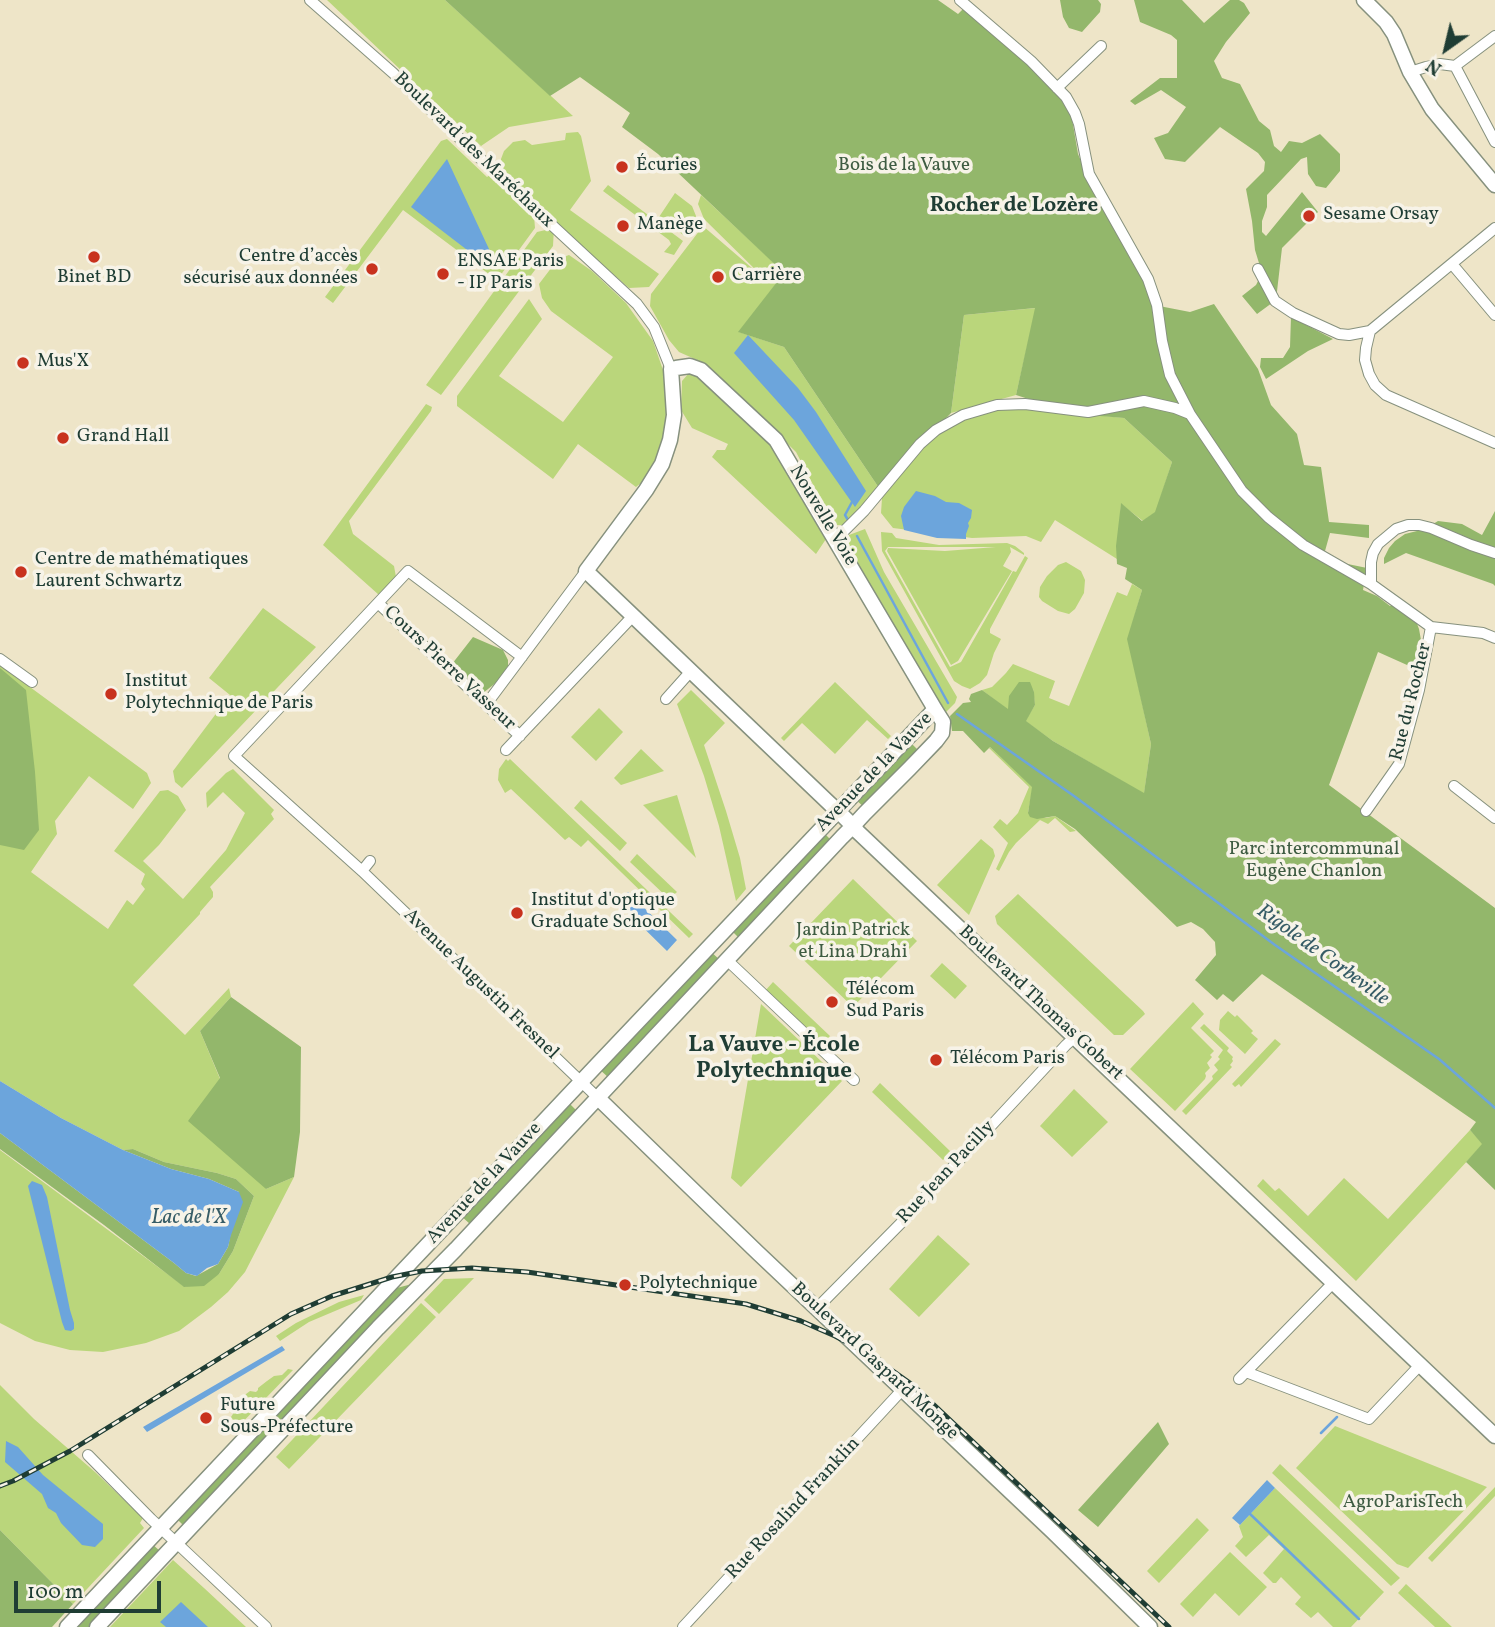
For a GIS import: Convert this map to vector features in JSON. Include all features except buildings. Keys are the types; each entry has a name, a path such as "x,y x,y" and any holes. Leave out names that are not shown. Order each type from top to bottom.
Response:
{"main road":[{"path":"1364,0 1394,34 1410,72 1432,108 1495,184"},
{"name":"Nouvelle Voie","path":"671,369 690,366 701,370 776,440 934,709"},
{"name":"Boulevard des Maréchaux","path":"586,571 662,464 674,415 671,369"},
{"name":"Boulevard Thomas Gobert","path":"586,571 1495,1436"},
{"name":"Avenue de la Vauve","path":"68,1627 934,709 943,722 942,733 917,761 97,1627"},
{"name":"Boulevard Gaspard Monge","path":"598,1098 1150,1627"}],"street":[{"name":"Boulevard des Maréchaux","path":"310,0 393,73 525,202 637,304 654,327 671,369"},
{"path":"960,0 1031,61 1066,97 1079,124 1089,174 1148,279 1157,305 1170,375 1190,414 1242,491 1268,517 1303,545 1371,583 1431,627 1483,633 1495,638"},
{"path":"1410,72 1440,64 1455,65 1495,36"},
{"path":"1057,88 1101,46"},
{"path":"1455,65 1495,142"},
{"path":"1258,269 1275,301 1293,313 1339,334 1349,335 1370,331 1495,228"},
{"path":"1452,264 1495,315"},
{"path":"1370,331 1365,360 1375,385 1387,395 1495,443"},
{"path":"836,539 864,511 920,444 936,430 963,415 997,405 1025,404 1088,412 1144,401 1190,414"},
{"path":"1371,583 1371,562 1378,544 1396,529 1408,525 1419,524 1495,553"},
{"path":"378,603 408,571 522,657"},
{"name":"Boulevard des Maréchaux","path":"491,698 586,571"},
{"name":"Cours Pierre Vasseur","path":"378,603 520,736"},
{"name":"Avenue Augustin Fresnel","path":"378,603 234,755 362,871 598,1098"},
{"path":"506,750 633,616"},
{"name":"Rue du Rocher","path":"1366,810 1399,764 1419,690 1431,627"},
{"path":"0,659 32,682"},
{"path":"666,699 691,671"},
{"path":"1454,786 1495,818"},
{"path":"362,871 370,861"},
{"path":"727,960 853,1080"},
{"name":"Rue Jean Pacilly","path":"817,1308 1076,1037"},
{"path":"1333,1283 1242,1376 1369,1419 1420,1365"},
{"name":"Rue Rosalind Franklin","path":"683,1627 903,1389"},
{"path":"88,1454 162,1529 266,1627"}],"green space":[{"path":"327,0 445,0 573,116 509,127 481,146"},
{"name":"Bois de la Vauve","path":"445,0 938,0 958,14 965,7 1050,85 1071,113 1078,154 1087,175 1145,281 1154,305 1190,312 1214,304 1258,369 1271,405 1297,434 1304,465 1321,467 1329,522 1369,525 1369,538 1330,533 1325,551 1338,562 1367,568 1363,590 1390,606 1393,604 1416,621 1421,640 1416,669 1378,652 1329,785 1495,908 1495,1190 1466,1162 1482,1144 1470,1130 1476,1122 1262,974 1233,1002 1223,994 1217,1000 1195,980 1216,955 1215,942 1203,929 1191,922 1177,927 1075,829 1055,816 1037,819 1030,817 1028,813 1032,787 990,747 984,753 963,731 952,731 950,716 963,703 971,702 971,694 982,690 1008,709 1009,696 1019,682 1030,682 1035,705 1026,721 1053,741 1144,793 1151,744 1127,639 1142,590 1125,579 1127,568 1117,564 1116,546 1121,503 1142,521 1155,512 1172,462 1124,418 1076,414 1016,395 1035,308 964,315 951,413 879,488 784,347 738,332 784,273 658,154 622,127 630,113 580,77 550,96"},
{"path":"1060,0 1098,0 1101,4 1100,12 1082,32 1069,28 1063,17"},
{"path":"1134,0 1182,0 1204,23 1230,0 1244,3 1250,13 1214,61 1222,78 1240,84 1259,121 1270,130 1274,146 1281,152 1289,141 1302,143 1320,134 1340,154 1340,171 1326,188 1316,186 1308,174 1307,157 1301,159 1267,195 1267,207 1262,221 1262,232 1266,236 1302,192 1318,212 1282,248 1276,300 1257,314 1242,296 1256,285 1262,273 1255,250 1246,189 1264,171 1265,162 1258,153 1220,127 1185,162 1165,159 1154,138 1168,133 1186,107 1161,90 1135,105 1130,101 1160,78 1177,78 1177,40 1140,22"},
{"path":"578,132 591,181 570,210 659,274 649,287 629,288 501,171 504,151 513,142 525,140 532,145 565,140 566,133"},
{"path":"447,139 534,216 535,228 497,280 403,210 333,303 325,297 441,141"},
{"path":"608,185 683,241 674,255 664,252 671,244 669,240 603,191"},
{"path":"675,193 692,206 696,216 686,237 659,217"},
{"path":"701,195 785,273 739,332 784,347 879,488 842,525 832,521 796,452 706,364 679,352 650,306 651,294 703,226 767,281 704,219 698,204"},
{"path":"554,228 553,246 441,395 426,385 537,232"},
{"path":"569,255 592,271 626,303 653,341 663,370 667,393 665,433 658,456 646,479 636,487 578,444 553,479 457,406 457,396 529,299 542,319 499,376 563,422 613,357 551,311 542,298 539,284 558,259"},
{"path":"1036,308 1016,395 951,413 964,315"},
{"path":"1291,317 1333,339 1308,351 1266,379 1260,367 1261,358 1283,358 1290,347"},
{"path":"689,373 702,377 776,451 826,539 816,554 712,457 717,450 725,450 728,444 692,428 681,410 682,381"},
{"path":"426,404 432,407 431,411 349,521 353,534 394,566 396,577 379,595 323,545"},
{"path":"1025,408 1124,418 1172,462 1156,512 1143,521 1121,504 1117,559 1055,520 1041,542 1026,536 972,538 893,528 881,513 882,498 933,437 958,422 998,409"},
{"path":"1495,511 1495,586 1406,553 1384,564 1389,548 1405,534 1425,529 1438,521 1462,524 1482,535"},
{"path":"865,529 884,572 957,697 945,713 846,549 845,541 849,535"},
{"path":"881,532 892,533 896,538 939,545 1007,543 1024,553 1010,547 1011,552 1003,566 1012,571 958,661 951,665 887,551 888,548 945,551 996,547 888,547 885,551 950,667 961,662 1013,571 1016,572 1025,556 1028,558 990,629 990,633 1001,639 987,675 980,683 970,689 954,681 882,551"},
{"path":"1066,562 1081,571 1085,580 1084,593 1069,614 1058,611 1039,597 1040,587 1047,576 1058,565"},
{"path":"1132,584 1142,590 1128,639 1151,744 1144,794 1053,741 1025,721 1035,705 1033,689 1008,710 982,690 992,687 1013,664 1055,681 1049,698 1069,706 1117,592 1127,596"},
{"path":"263,608 316,647 182,788 175,782 173,771 230,695 209,678"},
{"path":"473,637 503,650 508,660 508,666 497,682 483,693 452,664"},
{"path":"0,665 147,773 151,783 133,809 89,776 55,821 57,834 31,872 108,929 127,900 133,905 145,889 141,884 145,874 114,851 160,791 168,790 178,796 186,810 143,861 183,899 226,850 245,813 223,792 207,808 206,793 226,773 233,769 274,810 271,814 274,819 210,887 213,897 200,914 133,985 185,1035 229,988 231,997 200,1031 266,1189 294,1177 245,1272 228,1292 179,1331 146,1343 103,1352 70,1350 35,1341 0,1323 0,1150 185,1287 219,1274 233,1251 254,1196 236,1179 164,1162 133,1149 123,1150 61,1118 0,1081"},
{"path":"0,668 26,690 39,830 24,850 0,845"},
{"path":"835,682 891,736 888,739 867,720 835,754 802,723 784,741 781,738"},
{"path":"691,690 725,723 704,745 740,858 746,889 736,901 719,826 677,704"},
{"path":"599,708 623,732 596,761 571,737"},
{"path":"909,741 919,751 865,808 855,799"},
{"path":"990,747 1033,787 1028,812 1046,818 1055,816 1076,831 1070,832 1055,818 1048,824 1040,820 1016,843 999,871 996,869 1008,843 993,827 1000,819 1007,825 1018,813 1029,787"},
{"path":"641,749 664,771 621,785 614,778"},
{"path":"506,759 510,759 693,934 689,938 588,840 581,847 569,837 565,840 511,789 505,793 498,780 499,769"},
{"path":"677,795 696,858 643,805"},
{"path":"581,800 627,843 620,851 574,808"},
{"path":"823,832 832,841 740,939 731,930"},
{"path":"981,839 993,849 995,856 969,915 937,885"},
{"path":"637,854 677,892 669,899 630,862"},
{"name":"Jardin Patrick et Lina Drahi","path":"853,879 917,941 853,1007 789,946"},
{"path":"1018,894 1143,1011 1145,1014 1123,1035 1114,1035 997,924 995,916"},
{"path":"710,951 720,960 609,1078 598,1068"},
{"path":"942,963 967,986 955,999 930,976"},
{"path":"773,982 830,1036 822,1045 765,991"},
{"path":"231,997 301,1047 300,1132 294,1177 266,1189 188,1121 220,1078 200,1031"},
{"path":"1193,1002 1204,1014 1191,1028 1214,1051 1207,1063 1210,1068 1205,1073 1205,1079 1175,1111 1130,1069"},
{"path":"761,1004 842,1081 741,1187 731,1178"},
{"path":"1228,1011 1235,1017 1237,1015 1258,1039 1245,1054 1219,1030 1220,1020"},
{"path":"1204,1024 1229,1048 1227,1051 1233,1057 1230,1065 1232,1067 1186,1115 1182,1111 1213,1079 1212,1076 1218,1070 1214,1065 1223,1050 1200,1028"},
{"path":"1275,1039 1281,1044 1241,1087 1239,1084 1235,1087 1232,1084"},
{"path":"880,1083 951,1152 943,1160 872,1092"},
{"path":"1074,1089 1108,1122 1072,1157 1040,1126"},
{"path":"567,1101 577,1111 470,1224 460,1215"},
{"path":"1470,1130 1483,1144 1356,1281 1257,1186 1263,1179 1275,1191 1279,1188 1308,1216 1344,1178 1388,1219"},
{"path":"0,1133 186,1273 196,1276 218,1264 228,1247 239,1192 123,1150 133,1149 164,1162 236,1179 254,1196 233,1251 219,1274 204,1286 184,1287 0,1149"},
{"path":"938,1235 970,1264 919,1317 889,1289"},
{"path":"474,1278 439,1314 424,1300 444,1279"},
{"path":"412,1284 185,1527 175,1517 389,1290"},
{"path":"364,1295 361,1300 309,1322 280,1341 276,1336 339,1302"},
{"path":"421,1303 436,1317 289,1469 276,1457"},
{"path":"288,1369 293,1370 235,1430 235,1422 231,1417 246,1394 250,1391 256,1392 267,1381 282,1375"},
{"path":"0,1385 143,1518 140,1523 144,1528 73,1604 0,1530"},
{"path":"1158,1422 1169,1444 1098,1527 1078,1510"},
{"name":"AgroParisTech","path":"1335,1426 1487,1487 1408,1568 1397,1564 1296,1468"},
{"path":"1280,1464 1400,1578 1391,1586 1272,1473"},
{"path":"1495,1487 1495,1496 1432,1562 1428,1558"},
{"name":"AgroParisTech","path":"1275,1488 1384,1592 1351,1627 1333,1627 1318,1612 1311,1618 1295,1604 1301,1597 1281,1577 1273,1583 1263,1573 1284,1549 1269,1535 1246,1557 1235,1546 1243,1537 1239,1526"},
{"path":"1197,1518 1209,1530 1159,1583 1147,1571"},
{"path":"0,1530 73,1604 52,1627 0,1627"},
{"path":"151,1543 161,1552 90,1627 71,1627"},
{"path":"1230,1552 1267,1587 1239,1616 1215,1593 1193,1617 1180,1604"},
{"path":"173,1560 204,1588 246,1627 110,1627"},
{"path":"1406,1584 1452,1627 1435,1627 1398,1593"}],"water":[{"path":"447,159 496,264 492,269 411,207"},
{"path":"748,335 798,388 866,491 855,507 794,420 734,353"},
{"path":"916,491 946,502 959,503 972,510 966,539 937,538 904,530 901,516"},
{"path":"628,892 677,940 667,951 618,903"},
{"name":"Lac de l'X","path":"0,1081 61,1118 123,1150 239,1192 243,1202 228,1247 218,1264 197,1276 186,1273 0,1133"},
{"path":"32,1181 42,1185 47,1197 74,1323 74,1329 71,1331 65,1330 62,1322 28,1186"},
{"path":"282,1346 285,1350 147,1432 143,1427"},
{"path":"6,1441 18,1447 43,1475 103,1524 103,1539 95,1547 82,1545 61,1523 56,1513 48,1508 42,1494 5,1462"},
{"path":"1267,1480 1275,1488 1240,1525 1232,1518"},
{"path":"181,1602 208,1627 166,1627 160,1622"}],"waterway":[{"name":"Rigole de Corbeville","path":"848,520 845,515 852,502"},
{"name":"Rigole de Corbeville","path":"857,536 948,703"},
{"name":"Rigole de Corbeville","path":"957,714 1074,796 1275,945 1439,1059 1495,1108"},
{"path":"1321,1433 1337,1417"},
{"path":"1248,1512 1359,1619"}],"railway":[{"path":"0,1486 70,1451 291,1314 332,1296 392,1277 422,1271 472,1268 527,1272 746,1304 801,1321 869,1354 914,1386 1169,1627"}],"place":[{"name":"Écuries","path":"622,167"},
{"name":"Sesame Orsay","path":"1309,216"},
{"name":"Manège","path":"623,226"},
{"name":"Binet BD","path":"94,257"},
{"name":"Centre d’accès sécurisé aux données","path":"372,269"},
{"name":"ENSAE Paris - IP Paris","path":"443,274"},
{"name":"Carrière","path":"718,277"},
{"name":"Mus'X","path":"23,363"},
{"name":"Grand Hall","path":"63,438"},
{"name":"Centre de mathématiques Laurent Schwartz","path":"21,572"},
{"name":"Institut Polytechnique de Paris","path":"111,694"},
{"name":"Institut d'optique Graduate School","path":"517,913"},
{"name":"Télécom Sud Paris","path":"832,1002"},
{"name":"Télécom Paris","path":"936,1060"},
{"name":"Polytechnique","path":"625,1285"},
{"name":"Future Sous-Préfecture","path":"206,1418"}],"district":[{"name":"Rocher de Lozère","path":"1014,207"},
{"name":"La Vauve - École Polytechnique","path":"774,1060"}],"park label":[{"name":"Parc intercommunal Eugène Chanlon","path":"1314,862"}]}
